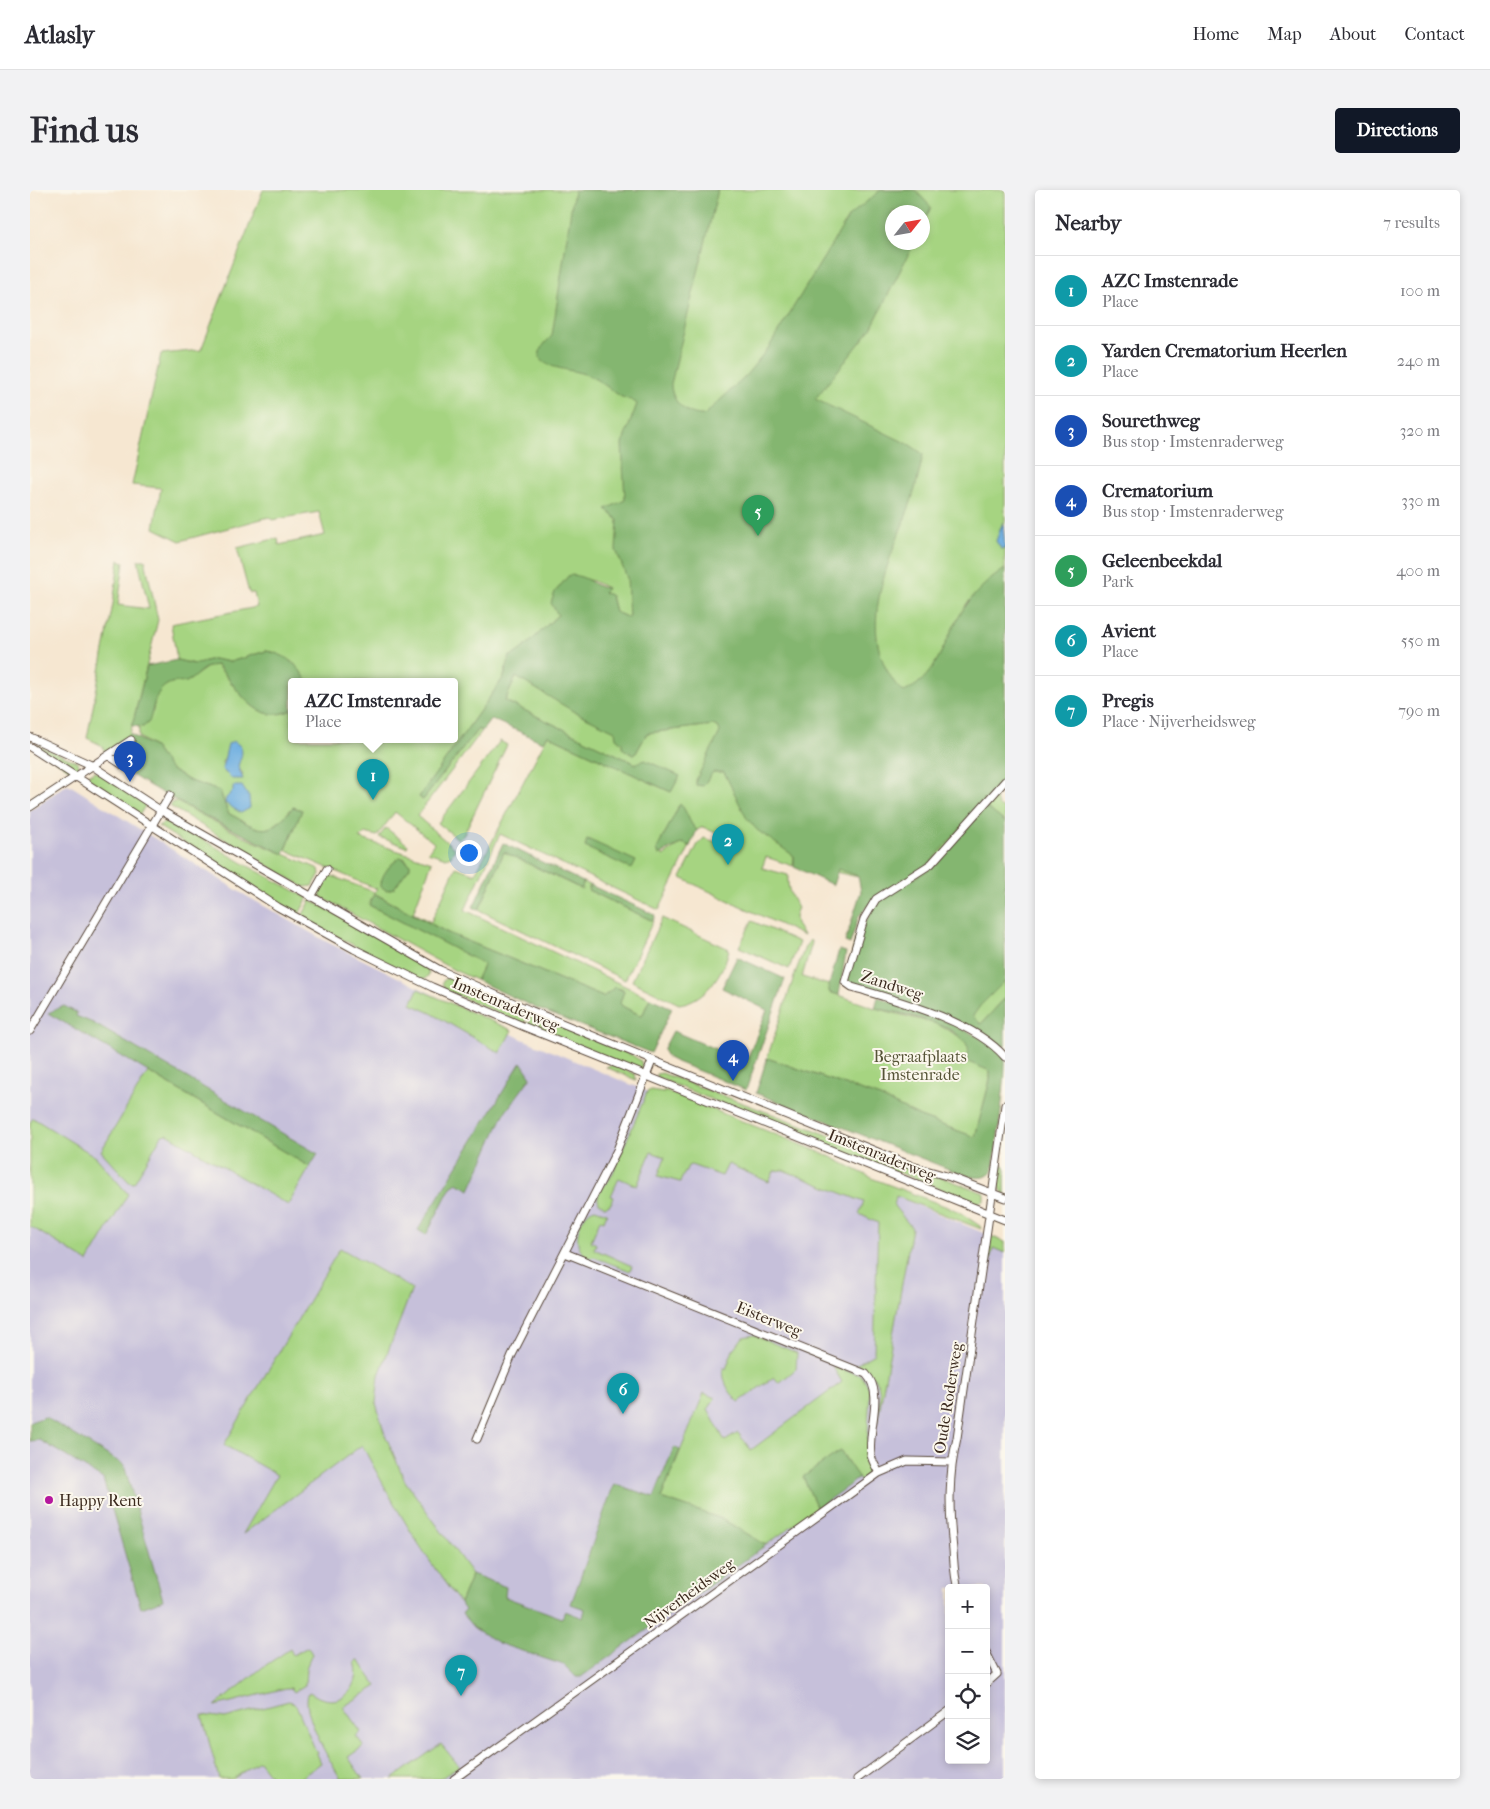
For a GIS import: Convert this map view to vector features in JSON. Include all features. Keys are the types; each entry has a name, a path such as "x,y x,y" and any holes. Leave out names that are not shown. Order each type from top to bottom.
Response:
{"street":[{"name":"Imstenraderweg","path":"30,737 91,765 160,810 440,970 652,1061 903,1162 1005,1198"},
{"name":"Imstenraderweg","path":"30,747 278,907 354,949 440,991 1005,1220"},
{"path":"30,807 91,765 109,756"},
{"name":"Zandweg","path":"1005,781 932,864 876,899 864,918 845,982 852,987 952,1021 1005,1057"},
{"path":"30,1031 170,795"},
{"path":"311,897 327,870"},
{"path":"477,1439 512,1355 618,1150 652,1061"},
{"path":"991,1193 1005,1105"},
{"name":"Oude Roderweg","path":"958,1584 950,1524 949,1490 991,1193"},
{"name":"Eisterweg","path":"565,1252 866,1374 874,1386 870,1445 872,1460 879,1473"},
{"name":"Nijverheidsweg","path":"454,1779 879,1473 907,1461 952,1462"},
{"path":"990,1660 997,1674 990,1680"},
{"path":"857,1779 945,1714"}],"shaded area":[{"path":"68,784 243,894 327,942 520,1038 1005,1242 1005,1779 30,1779 30,810"}],"green space":[{"path":"263,190 1005,190 1005,522 996,541 1005,548 1005,569 967,603 931,672 914,688 995,797 998,805 1005,810 1005,822 986,808 921,879 877,897 858,877 817,868 794,856 793,866 766,857 762,868 788,875 790,893 798,908 795,916 796,922 804,936 681,878 698,844 704,838 719,843 722,836 703,827 697,830 678,806 676,814 661,840 663,856 682,843 690,846 659,910 500,834 465,910 650,998 643,1014 640,1015 622,1006 620,1003 624,990 615,987 603,997 448,933 374,893 369,905 485,964 476,980 454,970 321,897 320,887 329,875 374,892 377,889 286,850 302,810 293,807 276,824 269,828 256,827 228,813 220,791 190,781 170,769 154,747 139,737 139,726 143,727 153,711 155,696 163,687 172,682 186,682 209,666 216,665 248,702 257,709 267,713 279,714 288,711 288,743 457,743 419,797 423,800 478,729 482,731 417,816 455,849 451,856 446,858 428,852 434,843 395,812 377,836 365,833 359,838 432,862 413,913 431,922 456,867 475,874 548,735 671,792 679,776 636,764 505,701 516,677 506,668 504,677 458,742 458,678 305,678 293,662 273,652 266,651 230,662 213,659 194,664 177,660 171,624 257,607 254,593 249,593 237,548 278,538 279,545 325,535 319,512 272,520 269,517 180,541 154,528 161,488 132,485 161,354 201,350","holes":["569,576 593,581 607,588 604,592 611,596 615,612 629,618 628,594 631,640 547,625 558,615 563,583","714,720 713,725 647,733 636,753 622,743 616,733","717,741 721,772 713,772 713,749","227,754 239,761 238,766 243,775 225,773 222,762","404,858 410,864 394,888 381,882 392,864"]},
{"path":"574,190 718,190 671,384 674,397 681,407 698,415 704,415 743,379 769,347 849,216 881,190 915,190 929,205 885,205 885,250 910,250 871,329 815,399 910,445 923,454 913,496 881,586 877,608 876,630 880,652 888,672 901,690 904,692 916,685 926,675 968,603 985,584 1005,569 1005,778 930,863 878,895 859,916 850,944 845,942 861,891 858,876 838,869 833,885 794,867 794,856 757,830 746,817 724,772 713,772 703,786 696,785 696,780 720,732 719,728 713,725 647,733 633,755 622,748 622,743 616,738 615,731 573,711 516,677 505,701 636,764 645,760 680,776 671,792 548,735 543,742 491,719 482,731 478,729 423,800 419,797 504,677 510,656 527,644 558,615 551,603 555,592 569,575 582,577 598,586 607,588 604,592 611,596 615,612 629,618 627,578 616,550 618,520 606,509 625,500 622,444 637,404 620,396 587,375 558,368 542,361 540,355 542,347 552,336"},
{"path":"119,560 124,562 118,605 149,609 138,560 145,560 158,620 130,734 113,751 106,753 101,745 87,738 113,604"},
{"path":"266,651 273,652 290,661 305,678 288,678 288,711 279,714 267,713 257,709 248,702 217,665 207,667 186,682 173,682 165,686 158,694 149,722 143,727 132,726 147,666 177,660 194,664 213,659 230,662"},
{"path":"130,734 154,747 170,769 190,781 220,791 228,813 248,824 263,829 270,828 277,824 293,807 302,810 284,854 225,826 130,774 133,763 121,743"},
{"path":"500,741 507,745 463,836 458,839 438,823"},
{"path":"30,742 78,762 80,769 70,770"},
{"path":"95,771 146,804 139,816 90,782 88,775"},
{"path":"172,802 177,802 244,837 319,869 320,874 313,886 304,887 173,808 170,806"},
{"path":"680,804 697,830 690,846 682,843 659,855 657,849"},
{"path":"986,807 1005,822 1005,981 980,1006 973,1016 981,1024 1005,998 1005,1046 998,1048 973,1031 850,983 847,978 855,940 876,903 932,867"},
{"path":"166,822 177,824 248,866 308,898 298,916 158,826"},
{"path":"386,828 408,845 407,847 379,837"},
{"path":"587,839 636,861 632,869 585,847"},
{"path":"503,843 583,882 582,889 504,852 479,910 473,907"},
{"path":"504,852 581,889 583,882 590,885 588,890 653,921 625,980 479,910"},
{"path":"401,857 410,864 410,867 394,888 387,890 381,887 382,878 387,870"},
{"path":"590,885 655,915 653,921 588,890"},
{"path":"375,894 448,933 603,997 615,987 624,991 620,1003 622,1006 640,1015 643,1014 650,998 672,1008 651,1053 538,1009 476,980 484,964 369,905"},
{"path":"311,900 427,965 429,975 425,979 419,979 301,918"},
{"path":"662,918 729,949 723,967 712,984 697,998 688,1002 679,1004 632,981"},
{"path":"752,921 799,942 789,969 739,947"},
{"name":"Begraafplaats Imstenrade","path":"810,940 812,943 802,977 829,985 830,992 875,1008 937,1024 962,1038 990,1071 990,1080 975,1137 920,1117 880,1097 767,1058 796,971 805,947"},
{"path":"839,950 846,952 839,995 829,992 829,985"},
{"path":"737,957 785,979 746,1090 674,1061 668,1058 663,1050 673,1031 746,1062 767,1010 722,988"},
{"path":"448,977 529,1013 524,1024 445,990 442,982"},
{"path":"1005,981 1005,998 981,1024 973,1016 974,1012"},
{"path":"418,989 512,1030 500,1053 431,1013 411,1004"},
{"path":"878,997 948,1023 986,1041 999,1051 1005,1061 1005,1072 993,1171 989,1175 973,1177 951,1170 756,1093 767,1058 880,1097 920,1117 975,1137 990,1080 990,1071 968,1062 968,1047 952,1031 926,1020 875,1008"},
{"path":"64,1006 77,1013 76,1016 93,1023 318,1154 310,1167 48,1013"},
{"path":"532,1015 632,1055 641,1061 642,1069 639,1071 527,1025"},
{"path":"521,1062 531,1077 504,1114 470,1190 457,1183 451,1187 426,1235 418,1230"},
{"path":"613,1065 635,1074 636,1080 606,1067"},
{"path":"148,1072 310,1167 288,1205 167,1134 162,1135 134,1183 129,1182 101,1151"},
{"path":"662,1073 984,1193 984,1201 976,1203 870,1161 838,1151 656,1077 656,1074"},
{"path":"651,1090 664,1092 664,1090 827,1155 874,1179 958,1211 980,1226 981,1229 896,1196 894,1206 912,1228 877,1424 879,1389 877,1383 867,1370 857,1364 874,1354 878,1223 859,1214 864,1202 783,1170 774,1171 769,1182 728,1164 722,1176 691,1165 688,1166 680,1182 658,1176 665,1157 651,1152 637,1186 619,1178 611,1196 614,1197 610,1205 605,1207 599,1203 598,1195 612,1175 647,1092"},
{"path":"33,1118 96,1157 128,1194 88,1262 30,1226 30,1123"},
{"path":"1000,1164 1005,1166 1005,1196 1000,1188"},
{"path":"595,1209 607,1213 604,1221 600,1220 591,1241 596,1244 594,1249 632,1266 630,1271 594,1257 590,1258 579,1247 578,1231 581,1223"},
{"path":"990,1236 1005,1242 1005,1253 993,1248 989,1264 986,1260"},
{"path":"340,1248 412,1289 379,1375 376,1403 384,1432 405,1481 472,1574 460,1603 408,1526 362,1445 243,1534 277,1475 224,1445"},
{"path":"754,1335 797,1353 796,1369 779,1383 774,1377 739,1402 727,1386 723,1367 726,1369 733,1350 743,1337"},
{"path":"833,1367 861,1375 870,1389 867,1453 869,1465 868,1472 860,1481 841,1451 803,1477 817,1508 766,1545 722,1519 661,1498 704,1393 715,1398 708,1410 725,1441 738,1433 751,1450 842,1382"},
{"path":"45,1417 124,1465 163,1600 141,1608 103,1479 40,1440 30,1441 30,1422"},
{"path":"674,1447 680,1450 661,1498 722,1519 766,1545 581,1677 576,1677 564,1665 498,1643 474,1628 462,1614 465,1610 460,1603 472,1574 506,1587 505,1597 562,1618 565,1611 583,1618 585,1609 571,1604 614,1484 654,1497"},
{"path":"840,1451 859,1478 817,1508 803,1477"},
{"path":"308,1647 312,1654 306,1668 305,1685 294,1692 291,1688 286,1688 215,1706 263,1667 290,1649 293,1655"},
{"path":"358,1659 377,1686 343,1707 361,1732 356,1736 364,1746 348,1757 363,1779 341,1779 317,1736 308,1710 307,1700 309,1692 332,1700 340,1699 346,1695 354,1684 357,1670 355,1662"},
{"path":"289,1701 296,1705 321,1763 299,1779 273,1779 259,1761 233,1779 219,1779 202,1715 225,1718"},
{"path":"441,1744 459,1766 440,1779 392,1779"}],"water":[{"path":"1003,522 1005,548 1001,549 996,541"},
{"path":"233,741 242,749 238,766 243,779 232,779 222,769 228,744"},
{"path":"233,786 242,786 249,797 250,808 241,813 225,803 226,798 233,791"}],"place":[{"name":"Geleenbeekdal","path":"758,536"},
{"name":"Sourethweg","path":"130,782"},
{"name":"AZC Imstenrade","path":"373,800"},
{"name":"Yarden Crematorium Heerlen","path":"728,865"},
{"name":"Crematorium","path":"733,1081"},
{"name":"Avient","path":"623,1414"},
{"name":"Happy Rent","path":"49,1500"},
{"name":"Pregis","path":"461,1696"}]}
